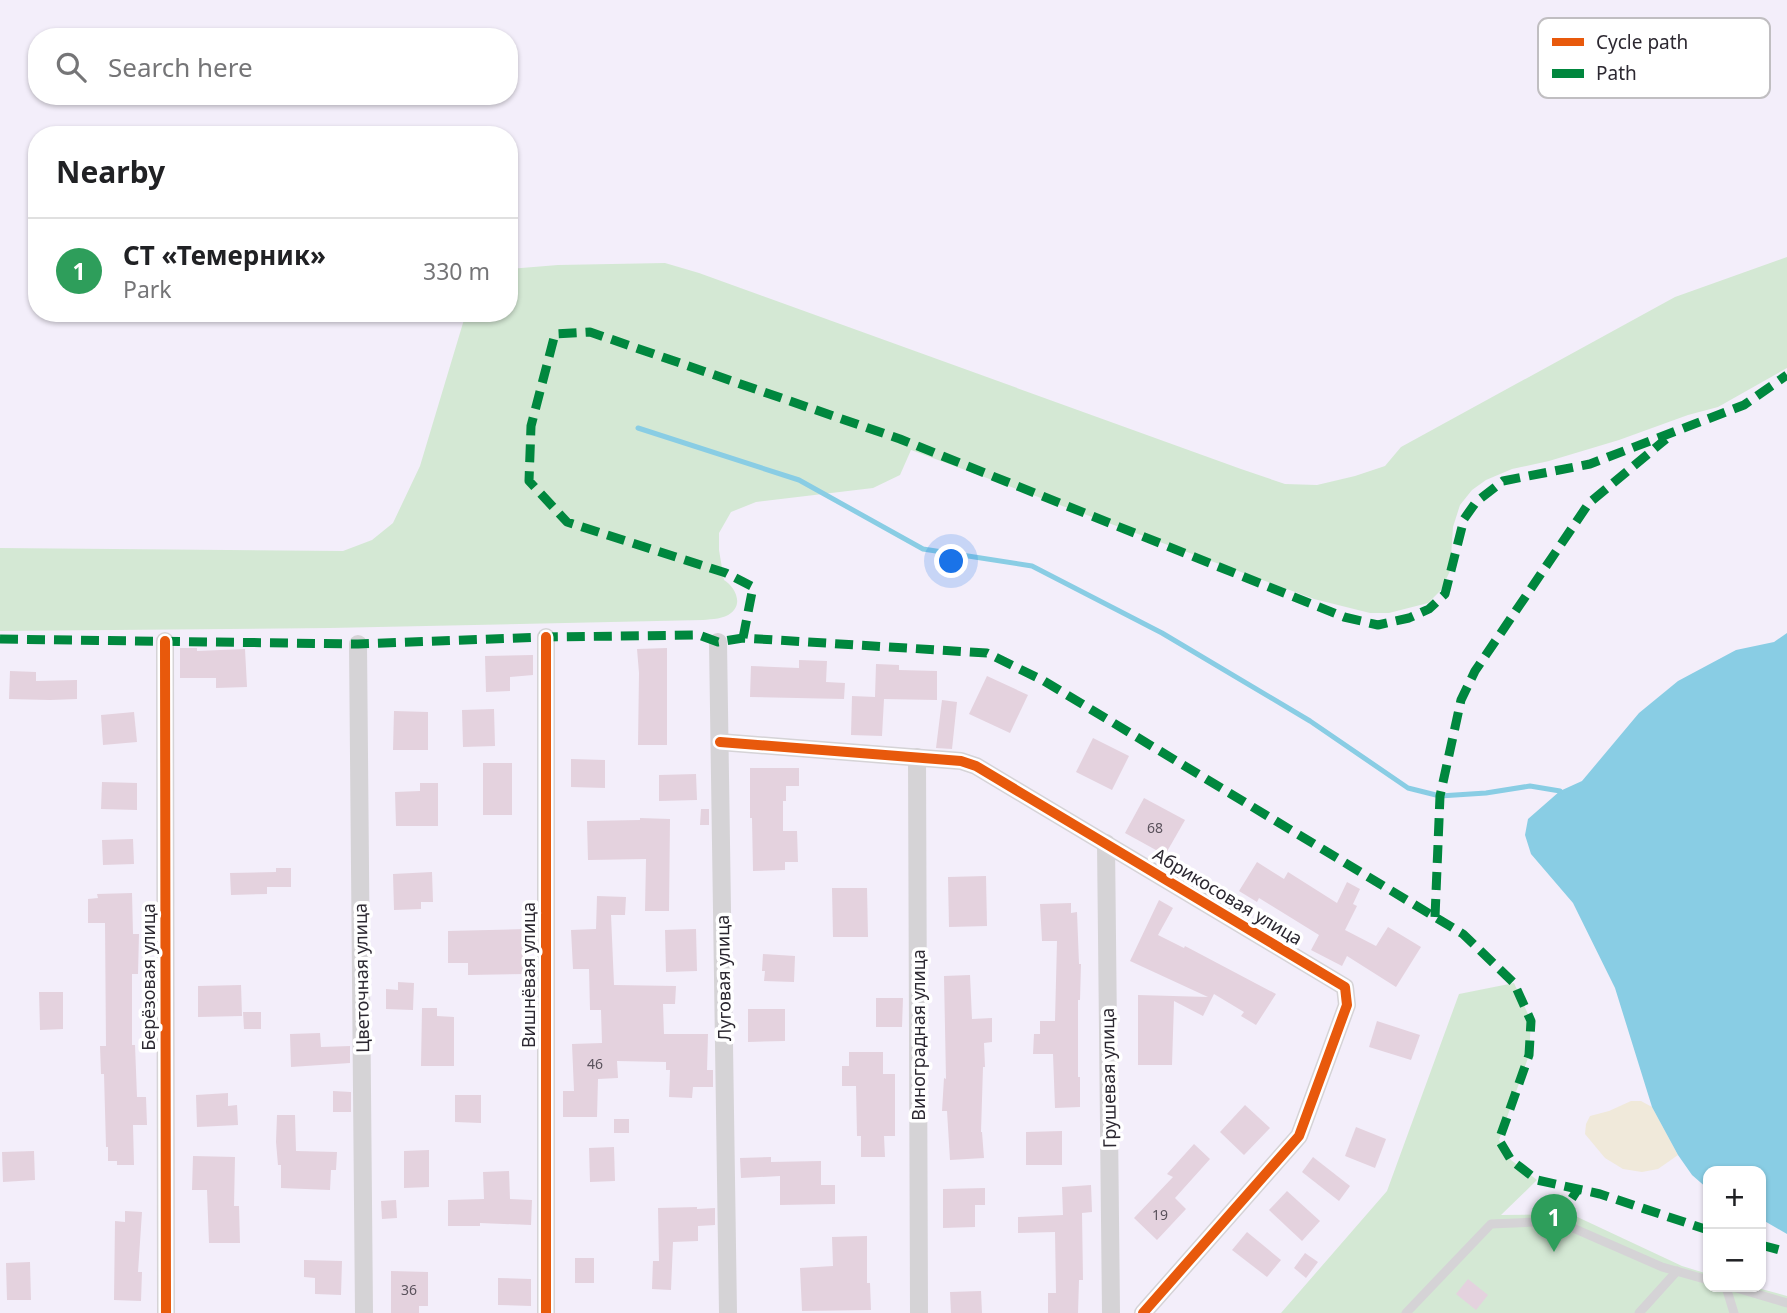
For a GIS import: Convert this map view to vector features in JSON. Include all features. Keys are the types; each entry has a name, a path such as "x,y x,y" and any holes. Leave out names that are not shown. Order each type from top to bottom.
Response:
{"street":[{"name":"Вишнёвая улица","path":"546,637 546,1313"},
{"name":"Берёзовая улица","path":"165,641 166,1313"},
{"name":"Луговая улица","path":"718,642 728,1313"},
{"name":"Цветочная улица","path":"358,644 364,1313"},
{"name":"Абрикосовая улица","path":"720,742 961,761 976,766 1345,987 1347,1005 1299,1136 1143,1313"},
{"name":"Виноградная улица","path":"917,757 919,1313"},
{"name":"Грушевая улица","path":"1106,844 1111,1313"}],"lane":[{"path":"1406,1313 1492,1224 1557,1222 1662,1266 1703,1279"},
{"path":"1639,1313 1677,1271"},
{"path":"1728,1292 1734,1313"},
{"path":"1750,1292 1787,1303"}],"green space":[{"path":"1787,257 1787,368 1718,407 1619,440 1512,469 1486,480 1472,490 1460,505 1453,527 1450,571 1441,590 1428,603 1389,613 1370,613 1314,599 911,450 900,475 873,488 756,502 731,512 719,533 719,550 724,580 734,590 737,604 731,613 718,618 330,628 0,631 0,548 343,551 372,540 393,523 420,466 463,322 518,322 518,268 665,263 1285,484 1317,485 1385,466 1401,447 1675,297"},
{"path":"1514,983 1531,1021 1529,1055 1499,1140 1511,1160 1537,1180 1501,1215 1571,1214 1682,1266 1703,1272 1703,1292 1766,1290 1787,1296 1787,1313 1281,1313 1387,1191 1459,994"}],"sand":[{"path":"1631,1101 1641,1101 1652,1107 1678,1155 1658,1169 1642,1172 1623,1169 1605,1158 1585,1134 1590,1116"}],"water":[{"path":"1787,633 1787,1234 1766,1222 1766,1166 1703,1166 1703,1185 1692,1175 1678,1155 1652,1107 1615,988 1573,903 1531,854 1525,835 1528,819 1560,791 1582,781 1639,713 1678,681 1736,650 1774,642"}],"building":[{"path":"180,648 197,648 197,651 245,649 247,687 216,688 216,678 180,678"},
{"path":"667,648 667,745 638,745 637,649"},
{"path":"533,655 533,675 510,677 510,691 486,692 485,656"},
{"path":"799,660 827,661 826,682 845,683 844,699 750,697 751,666 799,668"},
{"path":"876,664 899,665 899,670 937,671 937,700 884,699 882,736 851,735 852,696 875,697"},
{"path":"10,671 36,672 36,681 77,680 77,699 9,699"},
{"path":"987,676 1028,695 1010,733 969,714"},
{"path":"942,700 957,702 952,749 936,748"},
{"path":"494,709 495,746 463,747 462,710"},
{"path":"394,711 428,712 428,750 393,750"},
{"path":"134,712 137,742 103,745 101,715"},
{"path":"1093,738 1129,756 1112,790 1076,772"},
{"path":"571,759 605,760 605,788 571,787"},
{"path":"483,763 512,763 512,815 483,815"},
{"path":"750,768 799,768 799,786 786,786 786,801 783,801 783,831 797,831 798,862 785,862 785,870 753,871"},
{"path":"696,774 697,800 659,801 659,775"},
{"path":"102,782 137,783 137,810 101,809"},
{"path":"420,783 438,783 438,826 396,826 395,792 420,791"},
{"path":"1144,798 1185,820 1165,855 1125,833"},
{"path":"701,809 709,809 709,825 700,825"},
{"path":"670,819 669,911 645,911 646,859 588,860 587,821"},
{"path":"133,839 134,864 103,865 102,840"},
{"path":"1257,862 1284,879 1288,872 1337,903 1347,882 1360,889 1353,904 1357,906 1345,930 1376,946 1388,927 1421,947 1396,987 1347,956 1342,966 1311,950 1319,935 1259,898 1257,902 1239,891"},
{"path":"276,868 291,868 291,887 267,887 267,894 231,895 230,873 276,872"},
{"path":"432,872 433,902 421,902 421,909 394,910 393,874"},
{"path":"986,876 987,926 949,927 948,877"},
{"path":"832,888 867,888 868,937 833,937"},
{"path":"132,893 133,934 139,934 138,974 132,974 132,1045 135,1045 137,1097 146,1097 147,1125 133,1125 134,1165 117,1165 117,1161 108,1161 104,1074 101,1074 100,1046 106,1046 105,923 88,923 88,899 98,898 97,894"},
{"path":"597,896 626,897 625,915 611,915 614,985 676,986 675,1004 663,1004 664,1034 708,1034 707,1070 713,1070 713,1087 693,1087 692,1098 669,1097 670,1070 666,1070 666,1062 617,1061 618,1078 598,1079 597,1117 563,1117 563,1091 574,1091 572,1044 602,1043 601,1010 590,1010 589,969 573,969 571,930 596,929"},
{"path":"1159,900 1173,908 1158,935 1184,948 1185,946 1276,994 1256,1025 1241,1016 1244,1012 1214,994 1203,1016 1174,1001 1172,1065 1138,1065 1138,995 1208,997 1130,961"},
{"path":"1071,903 1071,913 1077,912 1081,964 1078,1000 1080,1107 1055,1108 1053,1054 1033,1054 1034,1034 1040,1034 1040,1021 1055,1021 1057,941 1042,941 1040,904"},
{"path":"526,929 527,974 468,975 468,963 448,963 448,931"},
{"path":"696,929 697,971 666,972 665,930"},
{"path":"763,954 795,956 794,982 764,981"},
{"path":"970,975 972,1019 992,1018 992,1042 984,1043 981,1132 984,1158 950,1160 947,1111 942,1111 944,1078 946,1079 944,976"},
{"path":"398,982 414,983 413,1010 386,1009 386,989 398,990"},
{"path":"241,985 242,1016 198,1017 198,986"},
{"path":"39,992 63,992 63,1029 40,1030"},
{"path":"876,998 903,998 902,1027 876,1027"},
{"path":"422,1008 437,1008 437,1016 454,1017 454,1066 421,1066"},
{"path":"748,1009 785,1009 785,1041 748,1042"},
{"path":"243,1012 261,1012 261,1029 244,1029"},
{"path":"1377,1021 1420,1035 1411,1060 1369,1047"},
{"path":"320,1033 321,1047 350,1046 350,1063 291,1067 290,1034"},
{"path":"849,1052 883,1052 883,1074 895,1074 895,1136 884,1136 885,1157 861,1157 861,1136 857,1136 856,1086 842,1086 842,1066 849,1066"},
{"path":"333,1091 351,1092 351,1112 333,1112"},
{"path":"228,1093 228,1106 237,1105 238,1125 197,1127 196,1095"},
{"path":"455,1095 481,1095 481,1123 455,1122"},
{"path":"1245,1105 1270,1128 1244,1155 1220,1132"},
{"path":"277,1115 295,1115 296,1151 337,1152 336,1170 331,1170 330,1190 281,1188 281,1165 278,1165 276,1142"},
{"path":"614,1119 629,1119 629,1133 614,1133"},
{"path":"1356,1127 1386,1139 1375,1168 1345,1156"},
{"path":"1062,1131 1062,1165 1026,1165 1026,1132"},
{"path":"1194,1144 1210,1159 1175,1198 1186,1209 1157,1240 1134,1218 1173,1177 1167,1174"},
{"path":"614,1147 615,1181 590,1182 589,1148"},
{"path":"429,1150 429,1187 404,1188 404,1151"},
{"path":"34,1151 35,1180 3,1182 2,1152"},
{"path":"193,1156 235,1157 234,1206 239,1206 240,1243 209,1243 207,1190 192,1190"},
{"path":"771,1157 771,1162 821,1161 821,1185 835,1185 835,1204 780,1205 780,1176 741,1178 740,1158"},
{"path":"1313,1157 1350,1186 1339,1201 1302,1172"},
{"path":"509,1171 510,1199 532,1200 531,1225 480,1223 480,1226 448,1226 448,1200 484,1199 483,1172"},
{"path":"1091,1185 1092,1212 1082,1213 1083,1280 1079,1280 1078,1313 1048,1313 1048,1293 1056,1293 1055,1232 1018,1233 1018,1217 1063,1215 1062,1187"},
{"path":"985,1188 985,1205 975,1205 975,1227 943,1228 943,1189"},
{"path":"1287,1191 1320,1221 1302,1241 1269,1210"},
{"path":"396,1200 397,1218 382,1219 381,1201"},
{"path":"658,1208 715,1208 715,1225 698,1226 698,1241 673,1242 671,1290 652,1289 653,1261 659,1261"},
{"path":"125,1211 142,1212 138,1272 142,1272 141,1301 114,1300 115,1221 125,1222"},
{"path":"1247,1232 1281,1260 1267,1277 1232,1250"},
{"path":"867,1236 867,1283 870,1283 871,1310 802,1311 800,1268 833,1266 832,1237"},
{"path":"1305,1253 1318,1262 1306,1278 1294,1268"},
{"path":"575,1258 594,1258 594,1283 575,1283"},
{"path":"304,1260 342,1261 341,1295 315,1294 315,1278 304,1277"},
{"path":"30,1262 31,1300 7,1300 6,1263"},
{"path":"391,1271 428,1272 428,1306 419,1306 419,1313 391,1313"},
{"path":"498,1278 531,1279 531,1306 498,1305"},
{"path":"1468,1279 1488,1295 1476,1310 1456,1294"},
{"path":"981,1291 982,1313 951,1313 950,1292"}],"waterway":[{"path":"638,428 799,480 923,549 1032,566 1162,633 1310,721 1408,788 1440,796 1530,786 1560,791"}],"marked path":[{"path":"743,638 753,587 726,573 567,522 529,481 531,426 555,334 590,332 900,439 1344,617 1378,625 1409,618 1429,609 1445,594 1464,519 1476,502 1503,481 1590,464 1744,405 1787,375"},
{"path":"1435,917 1440,796 1461,700 1475,671 1589,503 1666,439"},
{"path":"0,639 358,644 699,635 718,642 743,638 987,653 1044,681 1463,934 1514,983 1531,1021 1529,1055 1499,1140 1511,1160 1537,1180 1600,1194 1705,1229"},
{"path":"1557,1221 1578,1189"},
{"path":"1766,1246 1787,1252"}],"cycle path":[{"path":"546,637 546,1313"},
{"path":"165,641 166,1313"},
{"path":"720,742 961,761 976,766 1345,987 1347,1005 1299,1136 1143,1313"}],"place":[{"name":"СТ «Темерник»","path":"1554,1252"}]}
